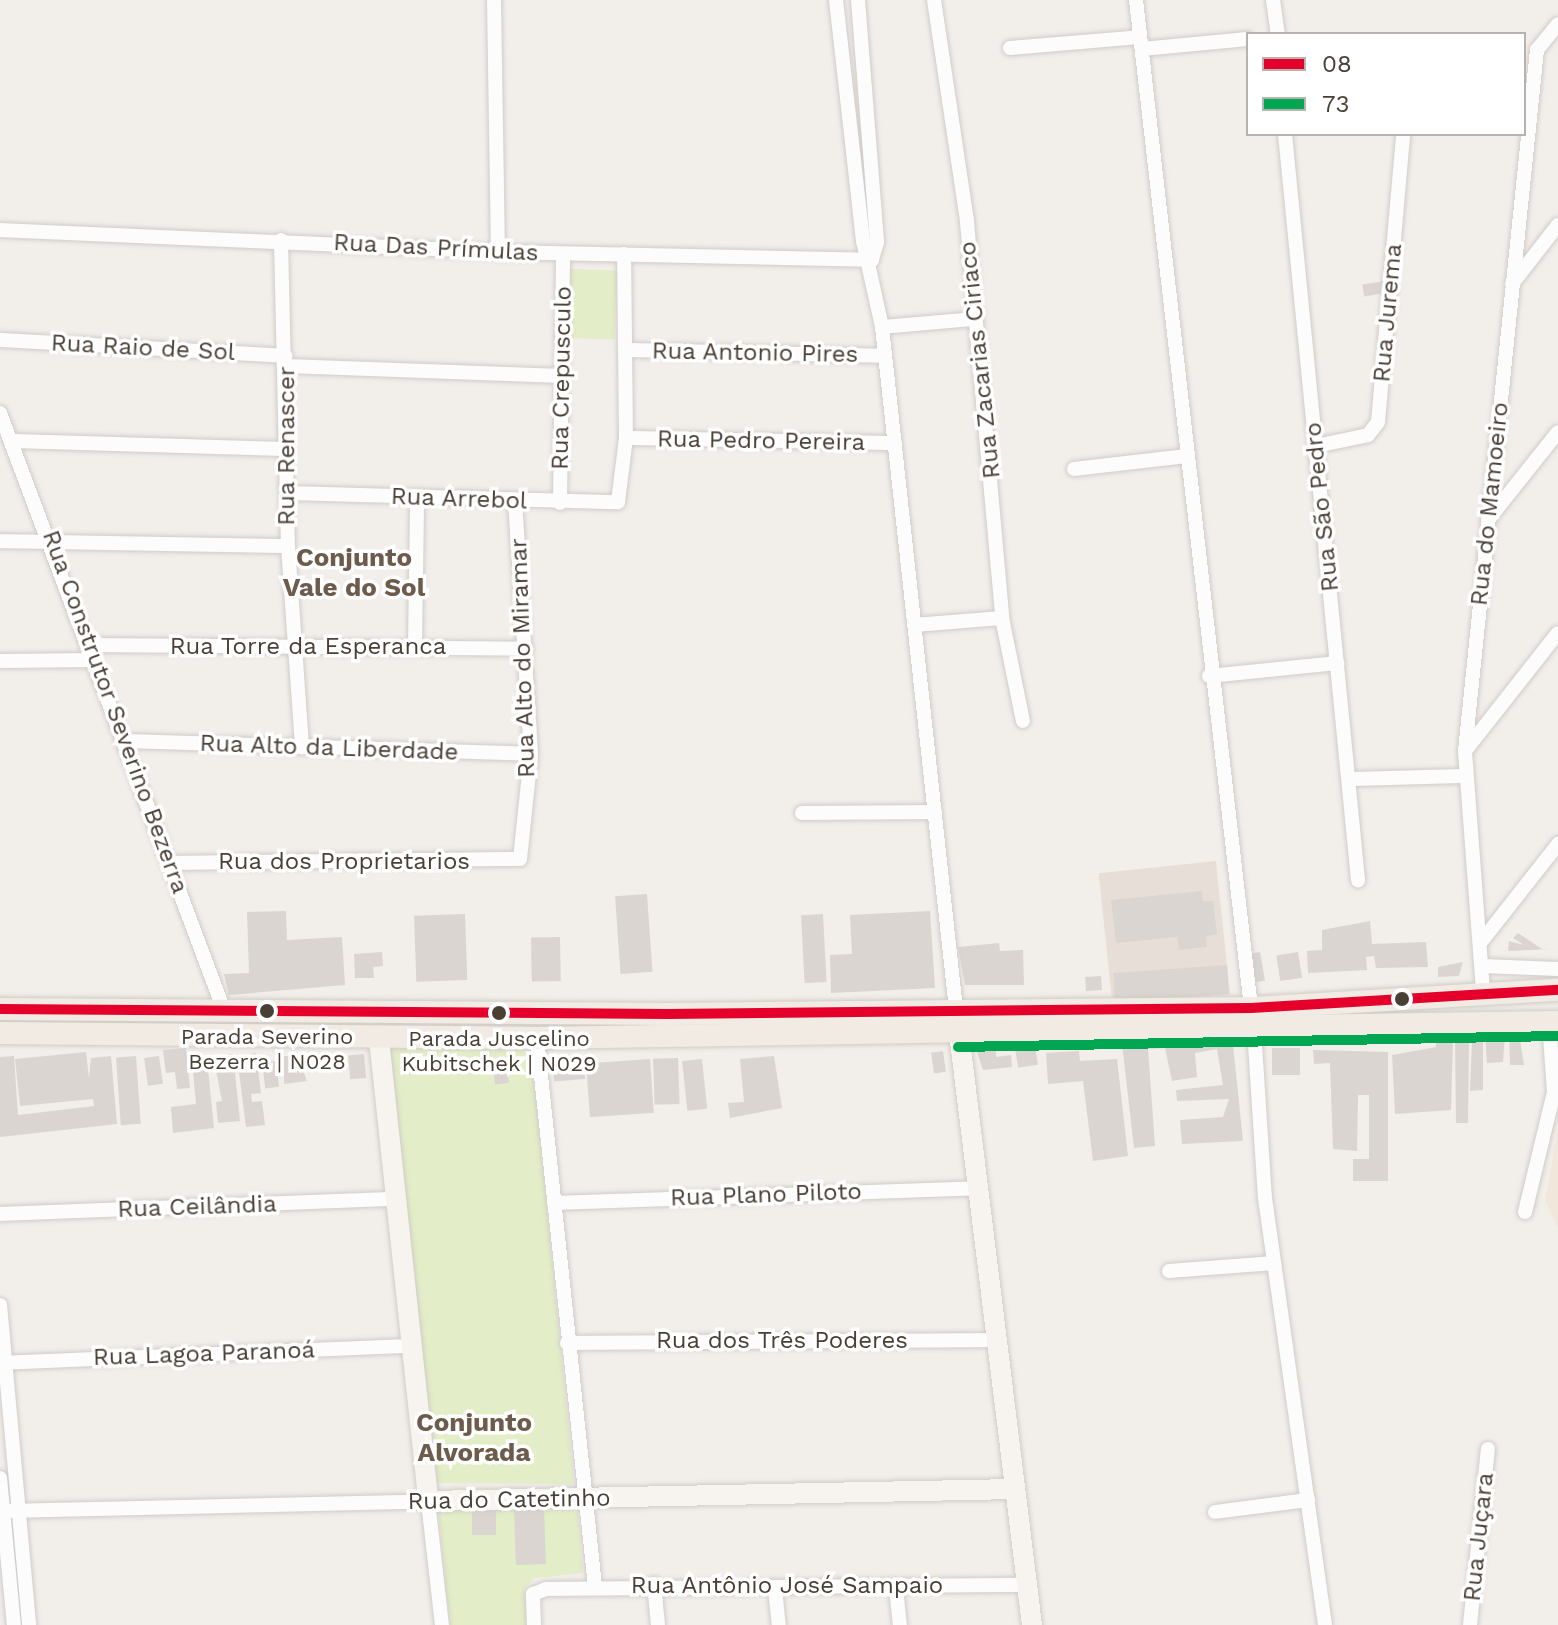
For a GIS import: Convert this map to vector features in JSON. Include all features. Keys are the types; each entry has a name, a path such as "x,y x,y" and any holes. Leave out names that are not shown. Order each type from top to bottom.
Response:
{"main road":[{"path":"1410,1024 1413,1007 1522,990"},
{"path":"0,1033 379,1039 958,1033 1252,1019 1483,991 1558,990"},
{"path":"0,1009 225,1013 956,1009 1410,1024 1553,1022"},
{"path":"956,1009 1032,1625"},
{"path":"537,1038 591,1028 595,1010"},
{"path":"428,1501 408,1346 379,1039 387,1023 478,1011"},
{"name":"Rua do Catetinho","path":"428,1501 1015,1489"}],"street":[{"path":"494,0 498,252"},
{"path":"836,0 863,241 872,260 882,327 956,1009"},
{"path":"858,0 877,242 872,260"},
{"name":"Rua Zacarias Ciriaco","path":"934,0 967,222 1002,618 1023,721"},
{"path":"1136,0 1209,676 1252,1019 1274,1263 1325,1625"},
{"path":"1273,0 1278,32"},
{"name":"Rua do Mamoeiro","path":"1526,102 1530,50 1558,24"},
{"path":"1010,48 1246,39"},
{"path":"842,60 864,58"},
{"name":"Rua São Pedro","path":"1285,136 1358,880"},
{"name":"Rua Jurema","path":"1316,446 1368,435 1378,422 1403,136"},
{"name":"Rua do Mamoeiro","path":"1483,991 1464,776 1465,751 1512,284 1523,136"},
{"path":"1512,284 1558,225"},
{"name":"Rua Das Prímulas","path":"0,230 281,240 498,252 872,260"},
{"name":"Rua Renascer","path":"281,240 288,546 302,748"},
{"name":"Rua Crepusculo","path":"560,503 563,254"},
{"path":"624,254 626,438"},
{"path":"882,327 974,319"},
{"name":"Rua Raio de Sol","path":"0,340 286,361 562,376"},
{"name":"Rua Antonio Pires","path":"625,350 885,356"},
{"name":"Rua Construtor Severino Bezerra","path":"0,413 6,434 53,542 225,1013"},
{"path":"1488,521 1558,432"},
{"path":"6,434 286,449"},
{"name":"Rua Pedro Pereira","path":"626,438 895,443"},
{"name":"Rua Arrebol","path":"287,493 611,505 623,491 626,438"},
{"path":"1074,469 1186,456"},
{"path":"415,648 417,497"},
{"name":"Rua Alto do Miramar","path":"515,501 531,754 523,852 516,861"},
{"path":"0,541 288,546"},
{"path":"914,625 1002,618"},
{"path":"1465,751 1558,633"},
{"name":"Rua Torre da Esperanca","path":"90,645 526,649"},
{"path":"0,661 95,660"},
{"path":"1209,676 1337,663"},
{"name":"Rua Alto da Liberdade","path":"126,741 531,754"},
{"path":"1350,779 1464,776"},
{"path":"802,813 935,812"},
{"path":"1481,942 1558,844"},
{"name":"Rua dos Proprietarios","path":"172,863 516,861"},
{"path":"1483,966 1558,969"},
{"path":"1525,1212 1554,1092 1553,1022"},
{"path":"537,1038 595,1586"},
{"name":"Rua Plano Piloto","path":"554,1203 978,1188"},
{"name":"Rua Ceilândia","path":"0,1214 395,1199"},
{"path":"1169,1271 1274,1263"},
{"path":"0,1305 3,1363 23,1510 29,1625"},
{"name":"Rua dos Três Poderes","path":"567,1343 997,1340"},
{"name":"Rua Lagoa Paranoá","path":"3,1363 408,1346"},
{"name":"Rua Juçara","path":"1470,1625 1488,1449"},
{"path":"0,1478 14,1625"},
{"path":"1215,1512 1308,1500"},
{"path":"428,1501 442,1625"},
{"name":"Rua do Catetinho","path":"3,1511 428,1501"},
{"path":"654,1584 658,1625"},
{"name":"Rua Antônio José Sampaio","path":"534,1625 533,1594 546,1589 654,1584 775,1589 1028,1585"},
{"path":"896,1588 900,1625"},
{"path":"775,1589 779,1625"}],"shaded area":[{"path":"1216,861 1230,994 1113,1007 1099,873"},
{"path":"1558,1127 1558,1228 1545,1201"}],"green space":[{"path":"571,269 617,271 615,340 569,338"},
{"path":"511,1042 532,1058 574,1484 431,1483 388,1058 391,1047"},
{"path":"577,1503 583,1573 534,1578 524,1590 528,1625 450,1625 438,1508"}],"building":[{"path":"1385,281 1387,293 1364,296 1362,285"},
{"path":"1202,891 1203,901 1213,901 1217,934 1206,936 1207,947 1179,950 1177,937 1116,943 1111,900"},
{"path":"647,894 652,972 621,974 615,896"},
{"path":"286,911 287,940 342,937 345,985 229,995 224,974 249,973 247,912"},
{"path":"930,911 935,988 831,993 830,955 852,954 850,915"},
{"path":"465,914 467,980 416,982 414,916"},
{"path":"823,914 827,982 805,983 801,915"},
{"path":"1370,921 1372,944 1426,942 1428,967 1376,968 1374,956 1366,957 1367,970 1308,973 1307,951 1322,950 1322,930"},
{"path":"1518,933 1542,949 1550,949 1508,951 1509,941 1524,945 1513,938"},
{"path":"560,937 561,981 532,981 531,938"},
{"path":"999,943 1000,951 1023,950 1024,985 965,985 958,947"},
{"path":"382,952 383,966 373,967 374,978 355,978 354,954"},
{"path":"1260,952 1265,981 1253,983 1248,954"},
{"path":"1298,952 1302,978 1280,981 1276,955"},
{"path":"1463,962 1459,976 1438,977 1438,967"},
{"path":"1227,965 1229,994 1115,1002 1113,973"},
{"path":"1101,976 1102,990 1086,991 1085,977"},
{"path":"1509,1033 1519,1033 1524,1065 1510,1065"},
{"path":"1505,1034 1503,1062 1487,1063 1485,1035"},
{"path":"1121,1035 1232,1035 1243,1141 1182,1144 1180,1120 1223,1117 1229,1099 1177,1101 1176,1090 1223,1085 1217,1049 1195,1053 1197,1077 1172,1081 1165,1048 1148,1049 1155,1146 1134,1148"},
{"path":"1455,1039 1469,1040 1468,1123 1456,1123"},
{"path":"1034,1040 1038,1065 1018,1068 1014,1043"},
{"path":"1436,1040 1453,1041 1451,1110 1395,1114 1392,1055 1436,1047"},
{"path":"1472,1040 1483,1040 1483,1090 1470,1091"},
{"path":"1009,1042 1010,1049 996,1051 996,1057 1011,1055 1012,1067 983,1070 975,1046"},
{"path":"186,1048 190,1088 177,1089 175,1072 166,1073 163,1050"},
{"path":"1272,1048 1300,1048 1300,1075 1272,1075"},
{"path":"1313,1050 1388,1052 1388,1181 1353,1181 1353,1159 1369,1159 1369,1095 1358,1095 1357,1151 1333,1149 1330,1063 1314,1064"},
{"path":"943,1051 946,1072 934,1073 931,1053"},
{"path":"1079,1051 1080,1061 1117,1059 1128,1156 1093,1161 1083,1081 1048,1084 1046,1053"},
{"path":"86,1052 89,1078 91,1058 111,1056 117,1124 0,1137 0,1057 14,1056 18,1115 94,1106 93,1099 20,1106 15,1059"},
{"path":"256,1053 261,1093 251,1094 252,1102 262,1101 265,1125 246,1127 237,1056"},
{"path":"233,1054 240,1121 218,1123 216,1102 222,1101 213,1056"},
{"path":"364,1054 366,1078 350,1079 348,1055"},
{"path":"136,1056 141,1124 121,1125 116,1057"},
{"path":"159,1056 163,1084 148,1086 144,1058"},
{"path":"284,1056 298,1056 307,1081 284,1084"},
{"path":"583,1056 585,1079 554,1082 552,1059"},
{"path":"774,1056 782,1108 730,1118 728,1103 744,1102 740,1059"},
{"path":"421,1057 422,1074 403,1075 402,1058"},
{"path":"506,1058 509,1083 495,1085 492,1060"},
{"path":"678,1058 680,1104 655,1105 653,1059"},
{"path":"650,1059 654,1113 590,1117 586,1063"},
{"path":"702,1059 707,1109 687,1111 682,1061"},
{"path":"276,1061 279,1087 265,1089 262,1063"},
{"path":"208,1069 214,1128 173,1133 171,1107 196,1104 193,1071"},
{"path":"472,1508 496,1508 496,1535 472,1535"},
{"path":"544,1508 546,1564 516,1565 514,1509"}],"transit line":[{"name":"08","path":"0,1009 667,1014 1251,1008 1558,990"},
{"name":"73","path":"958,1047 1558,1036"}],"place":[{"name":"Parada Severino Bezerra | N028","path":"267,1011"},
{"name":"Parada Juscelino Kubitschek | N029","path":"499,1013"}],"district":[{"name":"Conjunto Vale do Sol","path":"354,573"},
{"name":"Conjunto Alvorada","path":"474,1438"}]}
